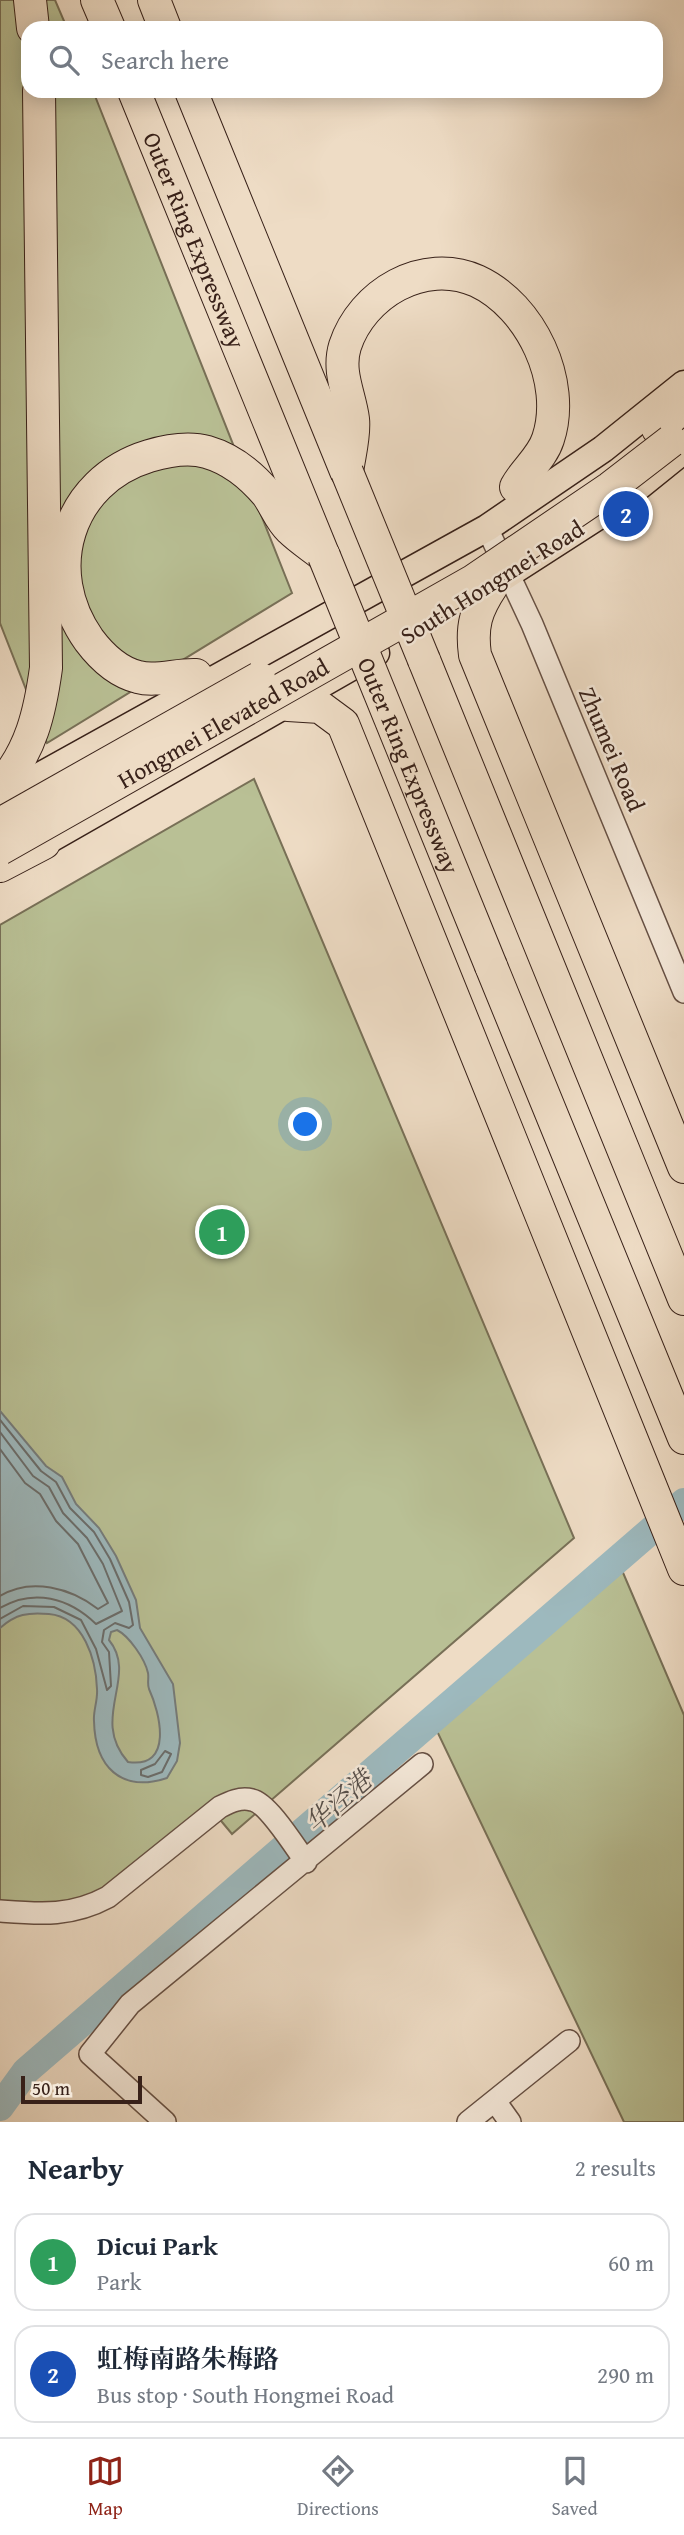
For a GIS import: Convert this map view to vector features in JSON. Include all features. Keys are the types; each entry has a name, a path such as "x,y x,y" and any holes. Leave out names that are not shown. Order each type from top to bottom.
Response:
{"highway":[{"path":"30,0 32,21"},
{"path":"97,0 105,21"},
{"path":"154,0 162,21"},
{"path":"12,785 40,711 46,668 39,98"},
{"name":"Outer Ring Expressway","path":"137,98 684,1438"},
{"path":"194,98 684,1299"},
{"path":"347,472 354,420 343,385 344,349 358,316 382,293 410,280 442,274 477,281 509,303 536,339 549,374 552,413 548,440 516,487"},
{"name":"Hongmei Elevated Road","path":"0,824 462,565 596,477 684,406"},
{"name":"Hongmei Elevated Road","path":"0,849 473,581 619,482 684,429"},
{"path":"196,675 140,678 120,670 98,652 76,622 64,588 65,545 77,511 102,481 132,461 166,451 205,452 240,467 267,494 289,528 324,556"},
{"path":"501,581 478,607 472,631 475,655 684,1167"},
{"path":"288,705 320,707 342,724 679,1556"},
{"path":"0,867 44,843"}],"main road":[{"name":"South Hongmei Road","path":"0,798 12,785 58,755 471,517 632,405 684,362"},
{"name":"South Hongmei Road","path":"12,785 487,528 603,449 684,384"},
{"name":"South Hongmei Road","path":"44,843 501,581 617,504 684,450"}],"street":[{"name":"Zhumei Road","path":"487,528 501,581 684,992"},
{"path":"165,2122 90,2054 130,2004 422,1764"},
{"path":"0,1910 53,1915 91,1906 107,1898 220,1807 239,1799 255,1800 270,1814 306,1862"},
{"path":"468,2122 569,2041"},
{"path":"495,2101 510,2122"}],"green space":[{"path":"0,0 55,0 64,21 21,21 21,98 96,98 292,593 47,743 0,623"},
{"path":"254,779 574,1538 232,1834 212,1810 96,1902 0,1906 0,925"},
{"path":"618,1561 684,1715 684,2122 624,2122 436,1729"}],"water":[{"path":"0,1411 46,1466 62,1477 76,1504 99,1528 116,1556 136,1600 140,1628 173,1684 180,1743 177,1761 167,1778 136,1782 124,1779 105,1763 96,1737 94,1717 97,1693 94,1665 86,1642 71,1623 61,1617 35,1613 17,1617 0,1628","holes":["117,1630 136,1648 144,1661 148,1687 157,1712 160,1737 158,1748 152,1757 143,1762 128,1762 117,1746 113,1730 119,1668 117,1654 109,1640 111,1632"]}],"waterway":[{"name":"华泾港","path":"0,2107 26,2071 684,1502"}],"place":[{"name":"虹梅南路朱梅路","path":"626,514"},
{"name":"Dicui Park","path":"222,1232"}]}
